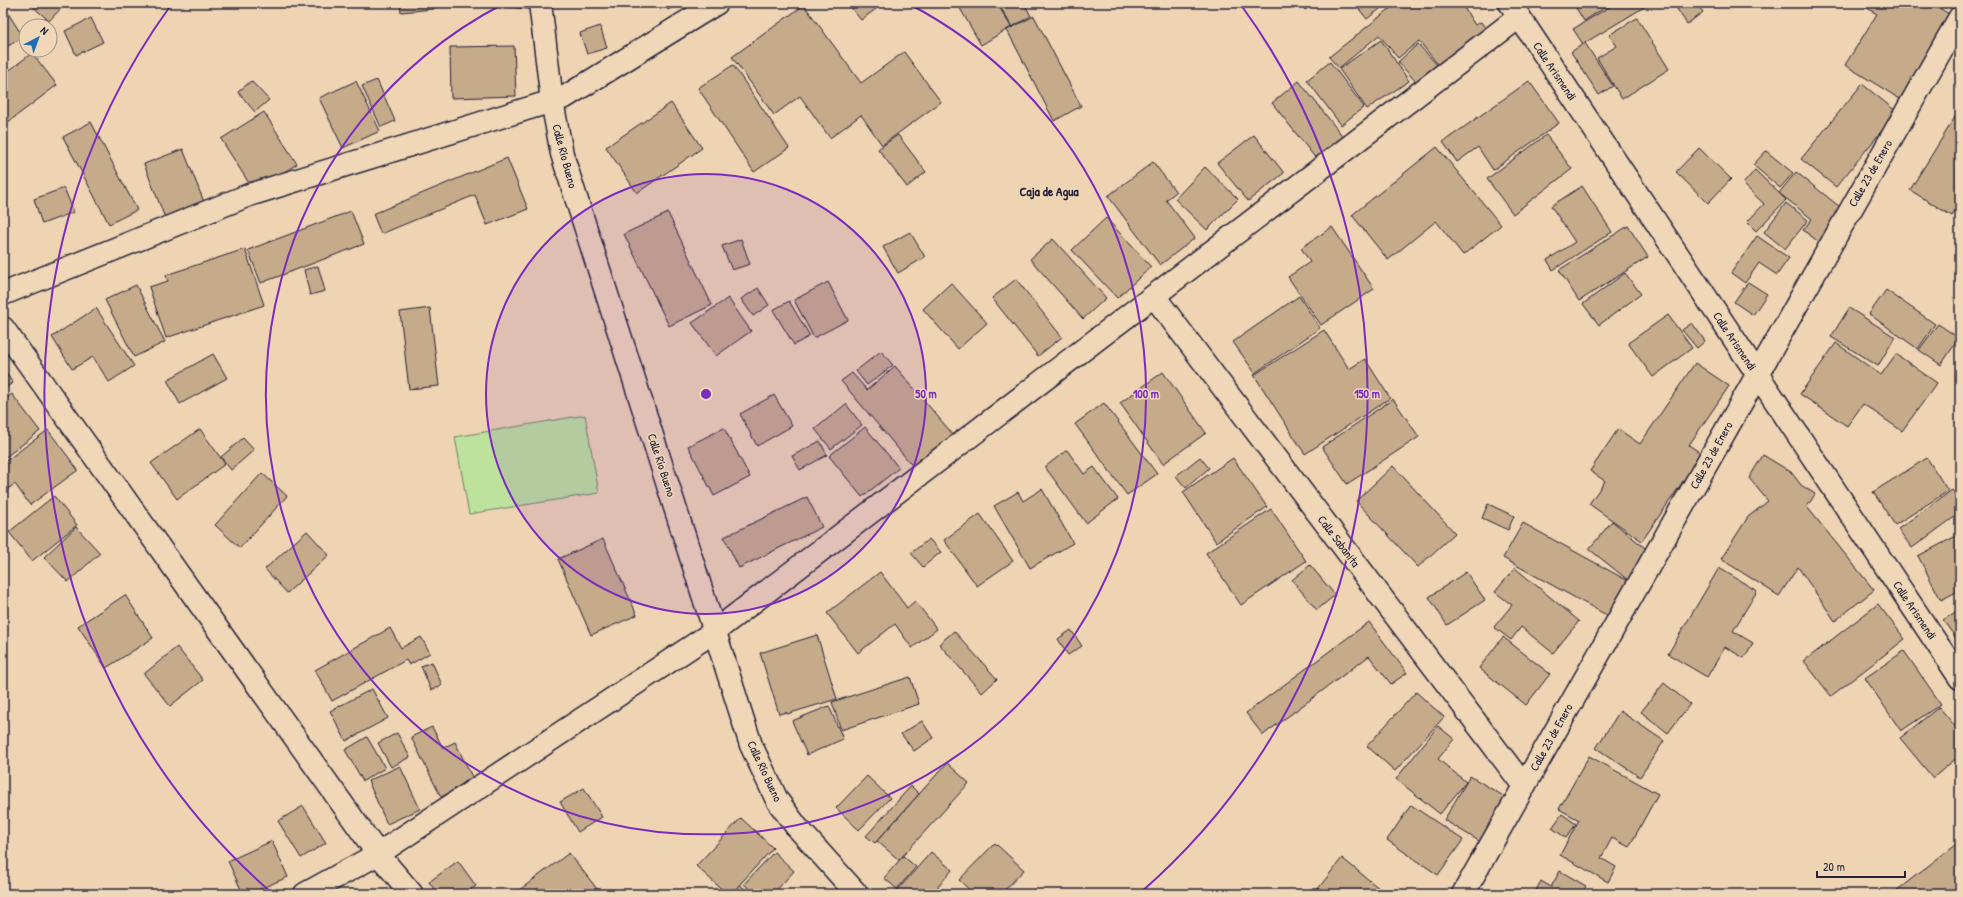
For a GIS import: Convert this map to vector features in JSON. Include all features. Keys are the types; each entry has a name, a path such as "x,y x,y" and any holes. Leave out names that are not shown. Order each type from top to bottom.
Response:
{"street":[{"name":"Calle Río Bueno","path":"540,3 552,101 562,154 751,745 777,800 796,826 857,894"},
{"path":"3,294 250,195 565,97 582,88 717,3"},
{"path":"305,894 378,854 715,631 1154,296 1514,10"},
{"name":"Calle Arismendi","path":"1514,10 1960,678"},
{"name":"Calle 23 de Enero","path":"1463,894 1960,17"},
{"name":"Calle Sabanita","path":"1154,296 1524,786"},
{"path":"3,328 378,854 412,894"},
{"path":"834,869 838,894"}],"green space":[{"path":"585,415 599,493 469,514 455,437"}],"building":[{"path":"29,3 66,3 52,18 46,18"},
{"path":"400,3 434,3 434,9 401,12"},
{"path":"491,3 529,3 528,9 491,5"},
{"path":"664,3 679,3 668,10"},
{"path":"852,3 884,3 861,20 849,5"},
{"path":"957,3 997,3 1011,27 981,45"},
{"path":"998,3 1024,3 1031,16 1012,27"},
{"path":"1300,3 1315,3 1305,10"},
{"path":"1384,3 1385,5 1367,19 1355,4"},
{"path":"1388,3 1397,3 1390,7"},
{"path":"1397,3 1461,3 1475,25 1481,22 1490,35 1441,68 1419,41 1398,58 1379,35 1339,68 1329,57"},
{"path":"1573,3 1612,3 1584,21"},
{"path":"1616,3 1651,3 1583,44 1573,29"},
{"path":"1686,3 1696,3 1703,12 1687,24 1677,9"},
{"path":"1859,3 1931,3 1954,17 1908,104 1845,65 1877,14"},
{"path":"3,5 18,29 18,40 3,49"},
{"path":"804,5 861,83 904,52 941,102 882,145 861,115 830,138 800,96 774,115 732,57"},
{"path":"1034,16 1081,106 1054,121 1007,30"},
{"path":"91,18 103,42 76,55 65,31"},
{"path":"1637,18 1669,69 1622,99 1597,58 1617,46 1609,35"},
{"path":"600,26 607,48 587,54 580,33"},
{"path":"1381,40 1409,81 1367,109 1339,69"},
{"path":"1585,43 1613,86 1599,95 1571,52"},
{"path":"1418,44 1438,66 1418,84 1398,62"},
{"path":"514,46 516,96 451,98 450,47"},
{"path":"25,58 36,58 57,85 3,126 3,75"},
{"path":"1330,62 1364,107 1341,125 1307,80"},
{"path":"733,65 789,148 754,172 698,88"},
{"path":"377,80 395,121 381,127 362,86"},
{"path":"251,81 269,100 255,112 238,92"},
{"path":"356,81 380,131 343,148 319,98"},
{"path":"1299,81 1344,138 1317,160 1272,103"},
{"path":"1529,81 1559,123 1493,170 1478,147 1457,162 1443,142"},
{"path":"1862,84 1897,112 1836,187 1801,159"},
{"path":"671,103 702,148 637,193 606,147"},
{"path":"1960,109 1960,202 1952,216 1910,190"},
{"path":"264,112 297,164 254,191 221,139"},
{"path":"91,122 137,210 109,224 63,137"},
{"path":"898,135 926,172 907,187 878,149"},
{"path":"1254,135 1284,173 1248,201 1217,163"},
{"path":"1546,135 1572,169 1513,214 1487,179"},
{"path":"1437,147 1501,225 1463,255 1436,221 1388,260 1352,215"},
{"path":"1699,148 1731,179 1708,203 1676,172"},
{"path":"183,149 206,207 167,223 144,164"},
{"path":"1766,151 1793,173 1780,188 1753,165"},
{"path":"507,158 528,209 487,225 475,195 381,234 373,214"},
{"path":"1153,162 1176,192 1166,200 1195,238 1160,265 1108,196"},
{"path":"1205,167 1238,199 1207,230 1175,199"},
{"path":"1755,170 1786,200 1756,231 1747,222 1764,204 1743,184"},
{"path":"1796,172 1845,211 1820,243 1803,230 1812,219 1779,193"},
{"path":"1582,186 1612,232 1553,270 1547,260 1575,242 1551,206"},
{"path":"64,188 74,212 42,224 34,199"},
{"path":"1786,203 1808,220 1785,249 1764,232"},
{"path":"351,211 364,244 261,283 248,250"},
{"path":"668,213 712,305 669,326 624,234"},
{"path":"1106,218 1151,267 1117,298 1072,250"},
{"path":"1628,226 1648,257 1579,301 1559,270"},
{"path":"1332,227 1374,289 1321,325 1288,277 1310,262 1301,248"},
{"path":"910,232 925,257 898,273 883,247"},
{"path":"1757,236 1789,258 1777,275 1759,263 1745,283 1731,273"},
{"path":"741,239 750,264 732,270 722,246"},
{"path":"1053,239 1106,298 1083,319 1030,259"},
{"path":"245,249 264,305 166,338 149,287 168,281 166,275"},
{"path":"318,266 325,291 310,295 304,270"},
{"path":"1625,273 1641,294 1599,325 1583,304"},
{"path":"1016,279 1062,337 1038,356 992,298"},
{"path":"828,282 848,320 814,338 794,300"},
{"path":"1748,282 1767,294 1753,315 1734,302"},
{"path":"951,283 987,323 958,349 923,309"},
{"path":"136,285 165,342 134,357 105,300"},
{"path":"758,288 769,305 753,316 741,299"},
{"path":"1886,290 1935,324 1918,349 1869,314"},
{"path":"1299,296 1320,328 1255,373 1233,342"},
{"path":"728,298 751,331 716,356 692,323"},
{"path":"789,301 810,336 794,345 773,310"},
{"path":"96,308 134,366 109,382 93,357 72,369 52,337"},
{"path":"430,308 439,386 409,389 400,312"},
{"path":"1849,308 1895,337 1878,366 1831,337"},
{"path":"1668,315 1692,348 1653,377 1628,343"},
{"path":"1692,323 1705,341 1697,348 1682,330"},
{"path":"1938,324 1959,338 1941,365 1919,350"},
{"path":"1324,330 1349,369 1365,359 1390,398 1305,454 1254,375"},
{"path":"1836,343 1881,375 1896,354 1937,383 1902,431 1863,404 1847,426 1800,394"},
{"path":"881,351 893,365 867,385 856,371"},
{"path":"213,354 227,378 180,404 167,380"},
{"path":"1695,363 1729,386 1689,445 1702,454 1642,541 1589,504 1605,481 1590,471 1618,429 1640,444"},
{"path":"895,366 955,437 916,470 841,381 852,373 867,390"},
{"path":"3,369 13,383 3,389"},
{"path":"1163,372 1206,433 1163,464 1120,403"},
{"path":"12,394 40,431 3,459 3,401"},
{"path":"774,395 792,426 757,446 740,414"},
{"path":"1393,399 1419,437 1347,484 1322,447"},
{"path":"1104,403 1157,474 1127,495 1075,424"},
{"path":"846,404 862,425 831,449 815,429"},
{"path":"865,427 899,468 862,497 829,456"},
{"path":"724,428 750,477 714,496 688,446"},
{"path":"200,429 225,464 177,499 151,463"},
{"path":"48,430 78,470 30,505 15,484 3,492 3,463"},
{"path":"243,438 254,450 231,470 221,457"},
{"path":"820,441 827,455 800,470 792,456"},
{"path":"1067,450 1084,474 1094,467 1118,499 1086,523 1045,467"},
{"path":"1763,455 1791,472 1801,485 1815,494 1807,507 1874,590 1835,621 1798,567 1779,596 1721,559 1748,517 1768,501 1749,478"},
{"path":"1200,457 1209,468 1186,488 1176,476"},
{"path":"1233,458 1267,507 1216,542 1183,492"},
{"path":"1927,458 1948,491 1895,525 1873,492"},
{"path":"1393,466 1455,533 1418,567 1356,501"},
{"path":"262,473 287,496 240,548 215,525"},
{"path":"1042,489 1073,543 1030,568 994,506 1018,492 1023,501"},
{"path":"1952,490 1960,501 1960,513 1912,548 1898,529"},
{"path":"54,496 77,525 32,561 9,532"},
{"path":"807,497 822,527 739,568 724,537"},
{"path":"1488,504 1514,516 1508,530 1482,518"},
{"path":"1271,509 1306,561 1241,605 1206,553"},
{"path":"980,514 1013,561 977,586 944,540"},
{"path":"1612,521 1650,552 1628,580 1589,549"},
{"path":"1523,523 1630,582 1610,617 1503,558"},
{"path":"76,527 100,553 68,582 44,557"},
{"path":"307,531 329,555 287,593 265,569"},
{"path":"1960,534 1960,590 1941,600 1918,556"},
{"path":"603,539 637,615 591,635 558,559"},
{"path":"929,539 941,552 923,567 911,553"},
{"path":"1310,565 1335,595 1317,610 1292,580"},
{"path":"1515,568 1579,621 1553,653 1521,627 1511,640 1494,627 1512,605 1495,592"},
{"path":"1719,568 1757,591 1733,631 1753,643 1744,658 1725,647 1707,677 1668,654"},
{"path":"880,572 907,608 915,601 937,629 912,648 895,624 858,653 827,613"},
{"path":"1466,572 1485,600 1447,625 1429,597"},
{"path":"125,595 153,638 106,668 78,626"},
{"path":"1878,604 1905,639 1831,696 1804,661"},
{"path":"1960,609 1960,644 1943,620"},
{"path":"1369,622 1407,673 1391,684 1369,656 1263,735 1246,713"},
{"path":"390,628 401,648 421,637 430,653 409,665 406,660 332,701 315,670"},
{"path":"1071,630 1082,646 1068,655 1058,639"},
{"path":"954,631 997,679 982,693 939,644"},
{"path":"817,635 837,699 787,714 786,712 779,714 760,653"},
{"path":"1503,637 1550,674 1526,705 1479,668"},
{"path":"177,647 203,680 170,706 144,674"},
{"path":"1904,651 1941,704 1901,731 1865,678"},
{"path":"432,662 442,685 431,690 421,666"},
{"path":"910,677 919,704 841,730 832,702"},
{"path":"1664,683 1690,704 1668,733 1641,712"},
{"path":"372,689 388,718 346,741 330,711"},
{"path":"1416,692 1444,717 1395,771 1367,746"},
{"path":"829,706 843,739 807,755 792,721"},
{"path":"1939,707 1960,732 1960,755 1933,778 1900,738"},
{"path":"1620,711 1664,741 1640,777 1596,748"},
{"path":"922,721 933,738 914,751 901,734"},
{"path":"1438,726 1454,739 1438,759 1466,782 1440,814 1396,779"},
{"path":"432,727 443,748 455,742 474,781 441,797 411,737"},
{"path":"397,733 410,757 391,767 378,743"},
{"path":"367,737 385,768 363,781 345,750"},
{"path":"1589,756 1658,794 1629,847 1612,838 1601,858 1616,867 1608,882 1560,855 1579,820 1559,809"},
{"path":"947,763 969,783 899,860 877,841"},
{"path":"400,766 420,809 387,824 368,781"},
{"path":"867,776 890,798 859,830 836,808"},
{"path":"1470,776 1510,800 1484,844 1444,820"},
{"path":"911,786 919,794 875,843 866,836"},
{"path":"584,788 602,817 578,832 560,802"},
{"path":"1411,805 1463,840 1438,875 1387,840"},
{"path":"303,806 326,843 301,858 278,821"},
{"path":"1562,814 1576,824 1566,838 1552,828"},
{"path":"741,818 773,848 731,894 727,894 696,866"},
{"path":"272,841 288,877 248,894 243,894 228,861"},
{"path":"1960,841 1960,894 1898,894 1896,891"},
{"path":"995,843 1024,870 1001,894 974,894 959,880"},
{"path":"774,852 794,871 773,894 755,894 744,884"},
{"path":"931,852 952,870 932,894 899,894 896,892"},
{"path":"569,853 601,894 514,894"},
{"path":"903,856 916,867 897,889 884,878"},
{"path":"1342,858 1386,894 1322,894 1317,890"},
{"path":"458,861 476,886 464,894 438,894 429,882"},
{"path":"1560,871 1586,886 1581,894 1534,894 1541,881 1551,887"},
{"path":"740,885 751,894 732,894"}],"district":[{"name":"Caja de Agua","path":"1049,191"}]}
